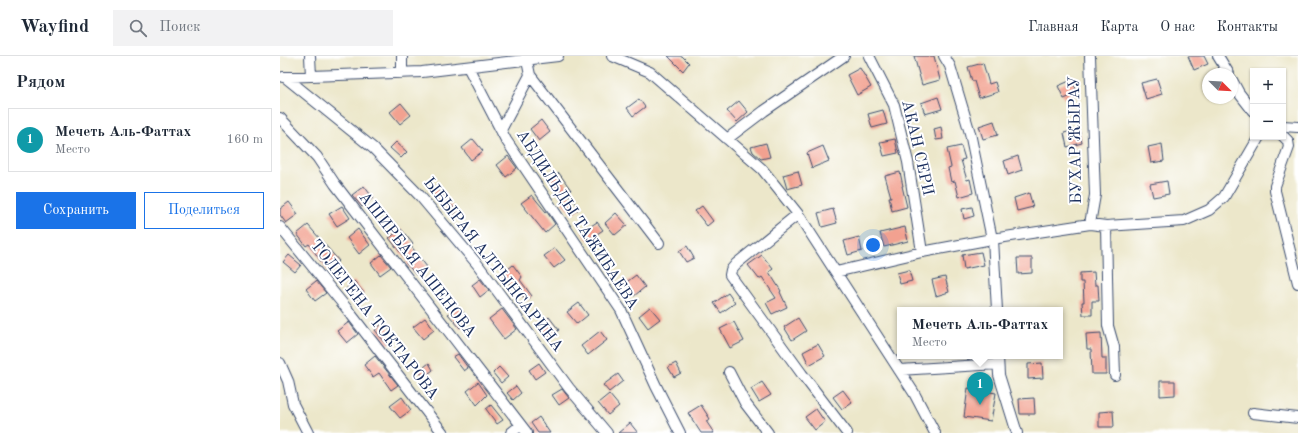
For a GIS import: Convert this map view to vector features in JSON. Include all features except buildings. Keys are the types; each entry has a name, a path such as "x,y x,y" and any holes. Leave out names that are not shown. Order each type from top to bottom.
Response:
{"street":[{"path":"310,56 311,76"},
{"path":"402,56 402,73"},
{"path":"283,77 402,73 468,67 527,58 558,56"},
{"path":"727,140 764,110 844,56"},
{"name":"АКАН СЕРИ","path":"869,56 894,105 908,162 922,252"},
{"path":"944,56 950,66 970,133 992,239 997,307"},
{"name":"БУХАР ЖЫРАУ","path":"1090,56 1095,195 1090,224"},
{"path":"1218,56 1225,68"},
{"path":"619,57 650,72 762,169 798,214 914,393 936,433"},
{"path":"527,58 530,75 659,243"},
{"name":"АБДИЛЬДЫ ТАЖИБАЕВА","path":"468,67 506,140 621,310 656,386 680,433"},
{"path":"501,130 530,75"},
{"name":"ЫБЫРАЯ АЛТЫНСАРИНА","path":"283,77 327,110 373,148 420,196 478,265 569,388 607,433"},
{"path":"1238,90 1250,107"},
{"name":"АШИРБАЯ АШЕНОВА","path":"280,118 317,158 524,429"},
{"path":"1286,126 1298,128"},
{"path":"1286,139 1289,147 1275,186 1275,190 1298,283"},
{"path":"836,272 922,252 992,239 1090,224 1106,226 1184,221 1209,210 1224,197 1257,140"},
{"path":"798,214 736,264 731,270 730,275 847,433"},
{"path":"1106,226 1108,326 1114,347 1115,375"},
{"name":"ТОЛЕГЕНА ТОКТАРОВА","path":"280,227 347,309 443,433"},
{"path":"899,370 998,360 999,375 1017,433"},
{"path":"280,363 288,381 293,404 308,433"},
{"path":"729,372 745,403 768,433"},
{"path":"1253,413 1298,418"},
{"path":"511,433 524,429"}],"place":[{"name":"Мечеть Аль-Фаттах","path":"980,405"}]}
